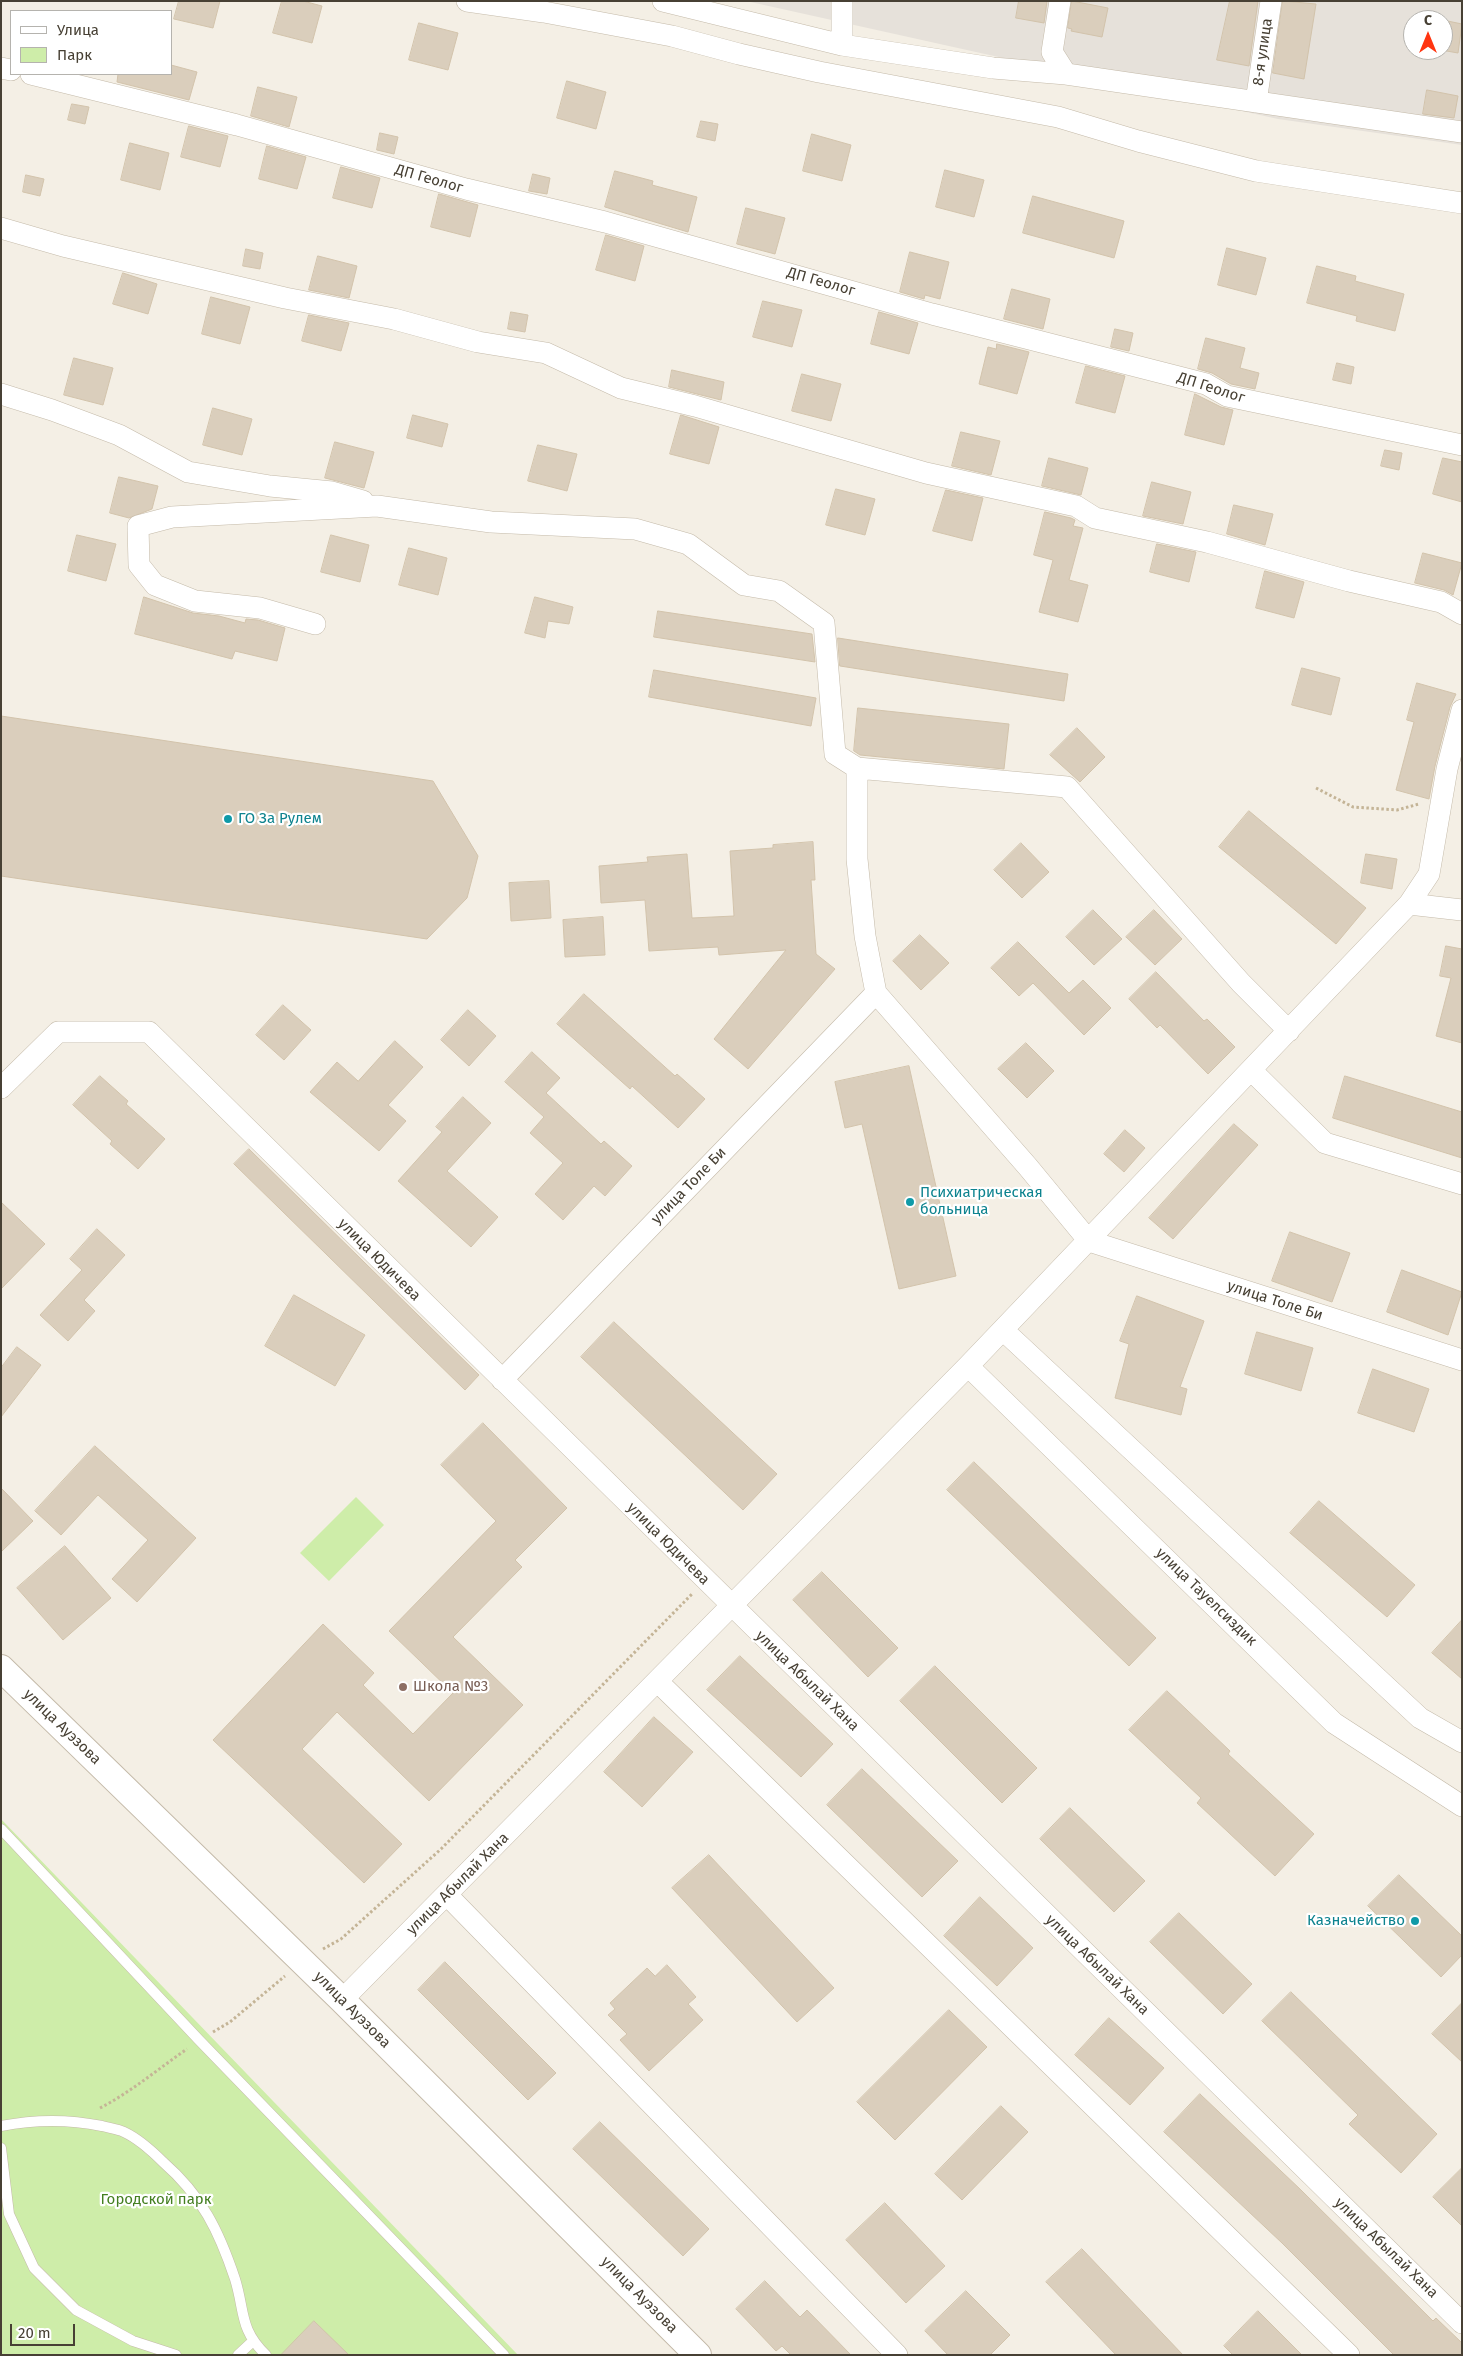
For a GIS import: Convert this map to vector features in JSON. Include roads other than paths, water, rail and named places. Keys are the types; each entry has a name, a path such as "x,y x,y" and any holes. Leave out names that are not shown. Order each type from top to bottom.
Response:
{"street":[{"path":"467,1 544,12 672,36 819,72 1058,117 1256,171 1462,203"},
{"path":"663,1 842,45 992,68 1066,74 1462,132"},
{"path":"842,1 842,45"},
{"path":"1060,1 1052,52 1066,74"},
{"name":"8-я улица","path":"1256,102 1271,1"},
{"name":"ДП Геолог","path":"35,75 181,113 237,125 466,189 605,222 932,314 1206,384 1227,396 1462,445"},
{"path":"1,228 63,246 285,298 394,319 478,342 546,353 621,388 695,406 926,473 1076,506 1095,518 1207,542 1350,581 1441,602 1462,614"},
{"path":"1,394 119,435 188,472 270,486 332,492 377,506 490,522 634,529 688,544 744,585 779,591 824,623 835,754 856,768 1067,787 1241,983 1289,1031"},
{"path":"314,624 260,608 195,602 155,585 139,565 138,526 172,517 377,506"},
{"name":"улица Абылай Хана","path":"342,2000 968,1366 1409,904 1429,874 1442,799 1462,710"},
{"path":"856,768 856,860 865,936 876,993 1028,1167 1089,1241"},
{"path":"1409,904 1462,910"},
{"name":"улица Толе Би","path":"502,1380 876,993"},
{"name":"улица Юдичева","path":"1,1088 58,1032 149,1032 731,1607"},
{"path":"1251,1070 1325,1143 1462,1184"},
{"name":"улица Толе Би","path":"1089,1241 1462,1360"},
{"path":"1003,1330 1420,1718 1462,1742"},
{"name":"улица Тауелсиздик","path":"968,1366 1334,1722 1462,1806"},
{"name":"улица Абылай Хана","path":"731,1607 1462,2323"},
{"name":"улица Ауэзова","path":"1,1668 342,2000 698,2355"},
{"path":"658,1682 1350,2355"},
{"path":"447,1895 897,2355"}],"lane":[{"path":"1,1829 199,2040 504,2355"},
{"path":"1,2126 33,2120 77,2121 123,2131 145,2145 187,2183 215,2226 236,2281 245,2325 252,2342 266,2355"},
{"path":"1,2148 9,2214 34,2268 76,2310 133,2340 176,2355"},
{"path":"238,2355 252,2342"}],"place":[{"name":"ГО За Рулем","path":"228,819"},
{"name":"Психиатрическая больница","path":"910,1202"},
{"name":"Школа №3","path":"403,1687"},
{"name":"Казначейство","path":"1415,1921"}],"park label":[{"name":"Городской парк","path":"156,2200"}]}
